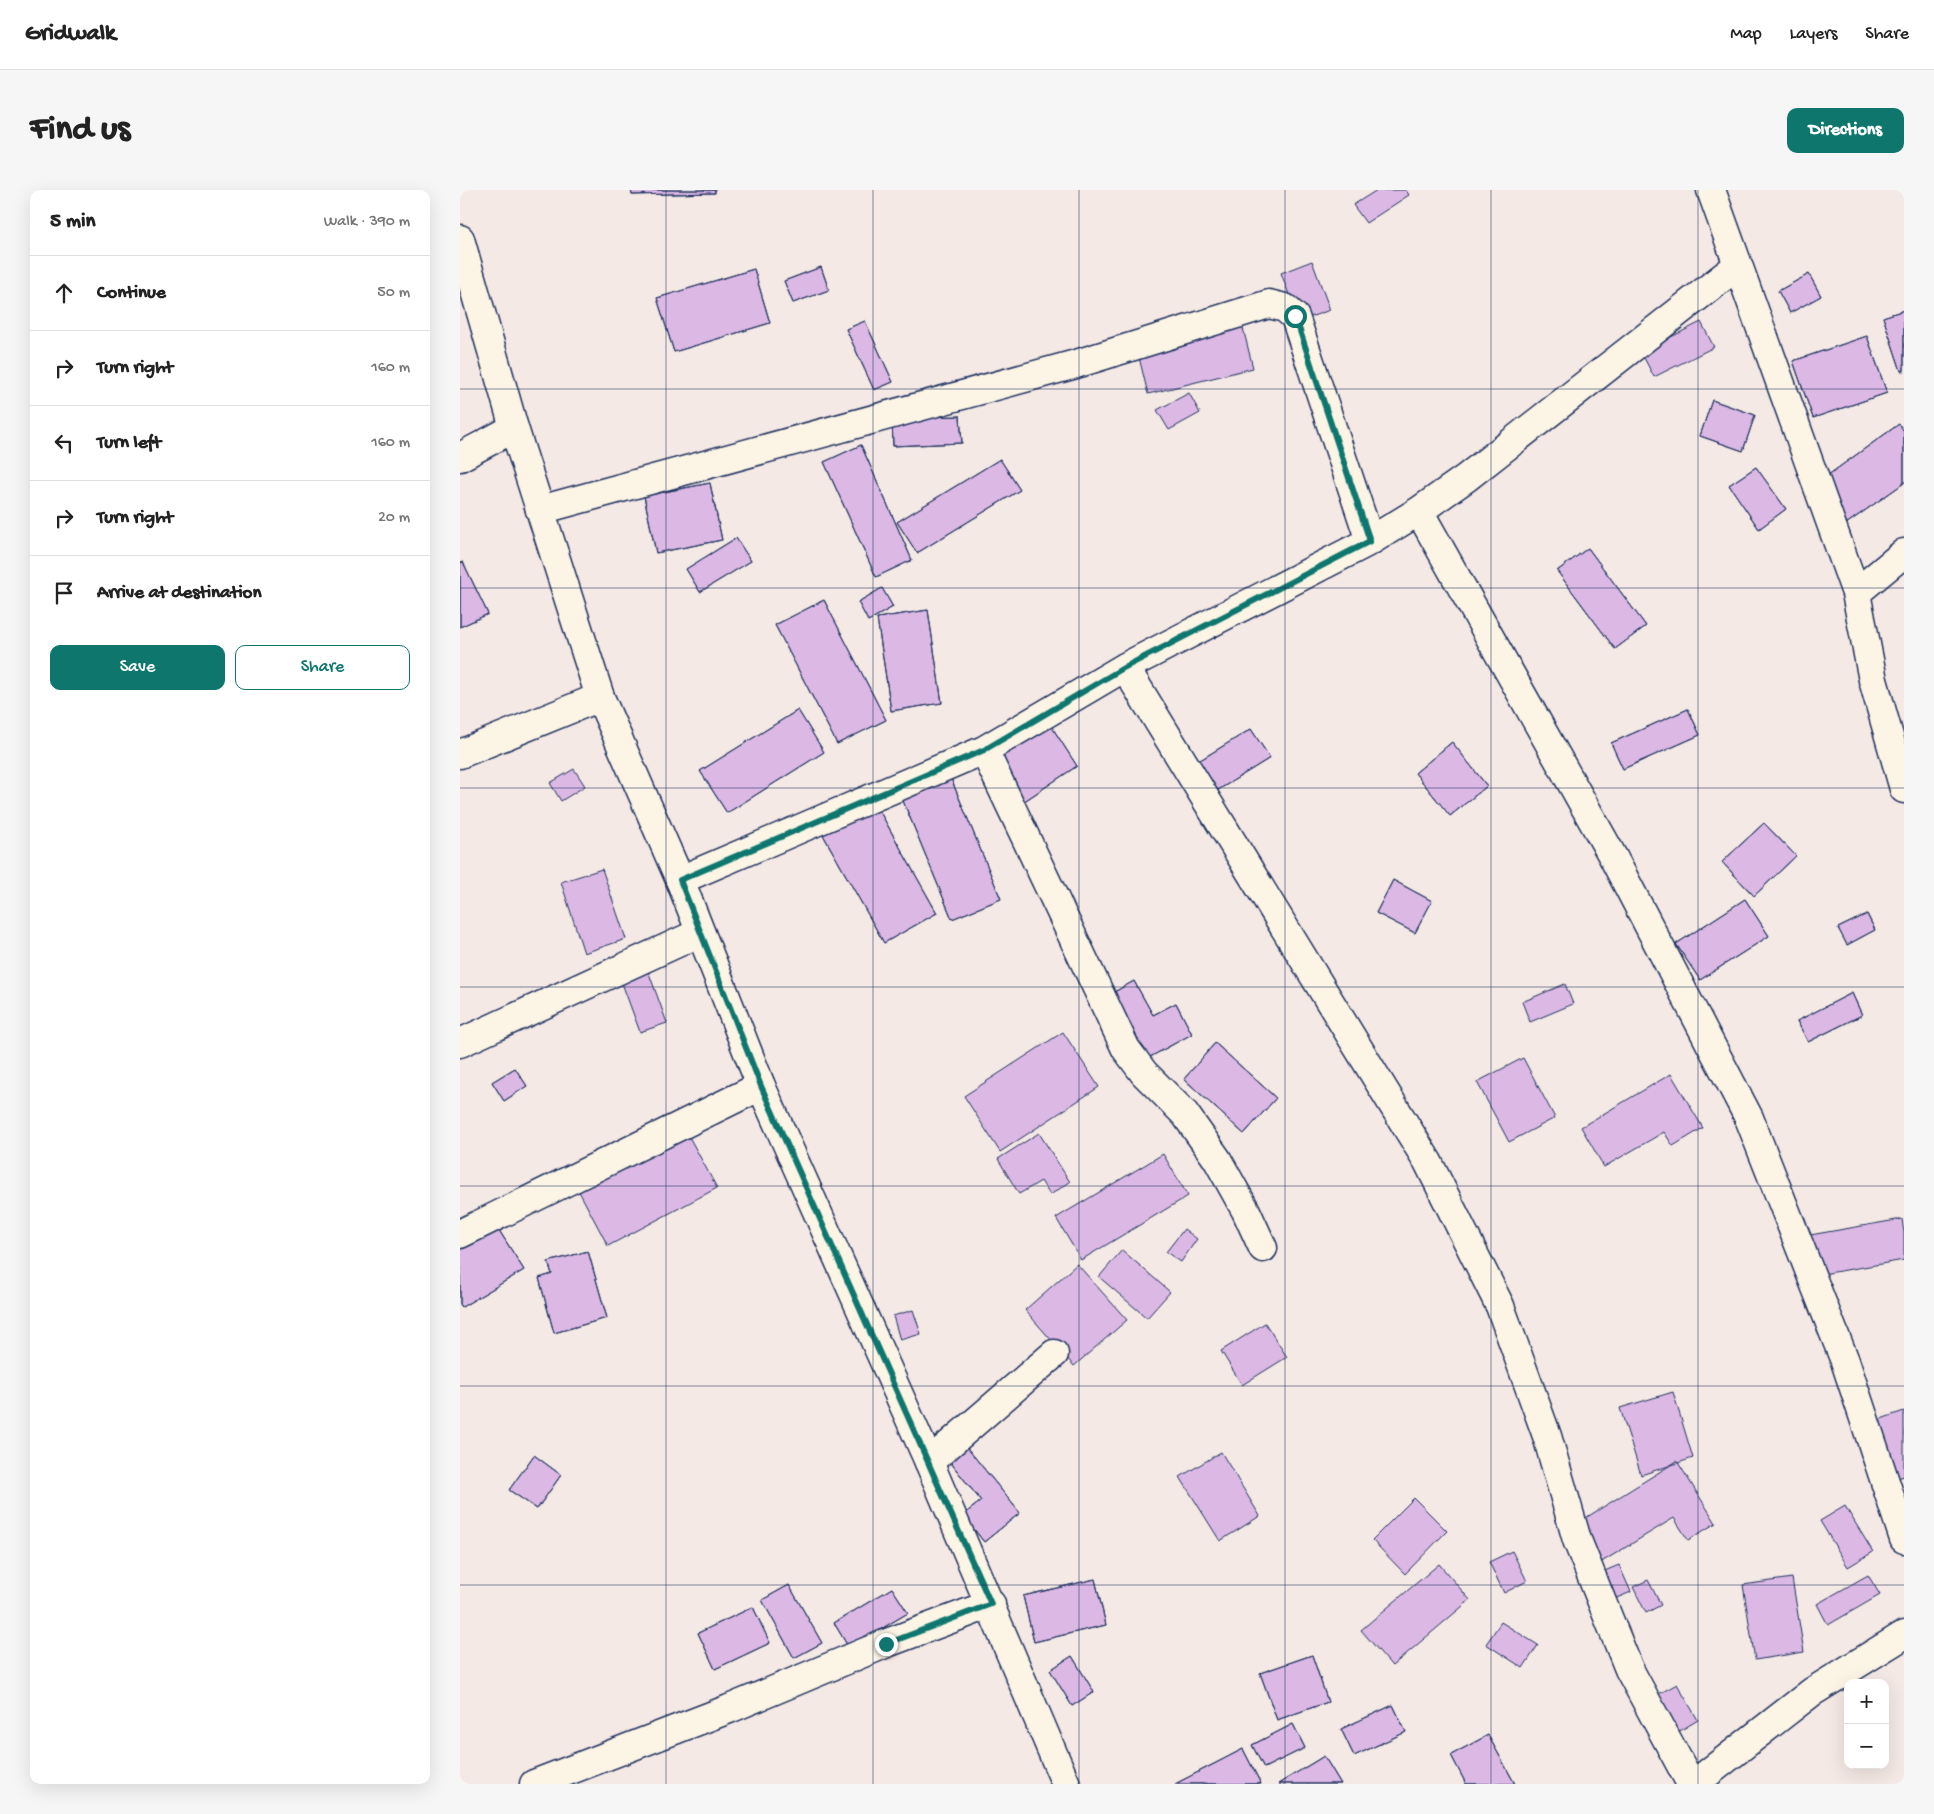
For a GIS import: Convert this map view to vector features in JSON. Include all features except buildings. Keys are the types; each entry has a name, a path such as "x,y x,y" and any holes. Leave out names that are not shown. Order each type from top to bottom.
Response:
{"street":[{"path":"1711,190 1856,593 1873,680 1904,789"},
{"path":"460,239 514,428 600,697 680,880 699,933 761,1086 929,1462 1066,1784"},
{"path":"680,880 984,750 1125,667 1370,541 1419,511 1466,478 1737,266"},
{"path":"540,510 1076,364 1269,304 1285,308 1295,316 1370,541"},
{"path":"460,457 514,428"},
{"path":"1419,511 1613,857 1749,1118 1845,1361 1904,1539"},
{"path":"1856,593 1904,553"},
{"path":"1125,667 1428,1162 1500,1306 1547,1436 1577,1540 1629,1669 1693,1784 1812,1692 1904,1635"},
{"path":"460,754 600,697"},
{"path":"984,750 1126,1049 1144,1073 1185,1114 1217,1159 1246,1211 1263,1248"},
{"path":"460,1043 699,933"},
{"path":"460,1234 761,1086"},
{"path":"929,1462 1054,1354"},
{"path":"534,1784 991,1604"}],"route":[{"path":"886,1644 991,1604 761,1086 699,933 680,880 984,750 1125,667 1370,541 1295,316"}]}
